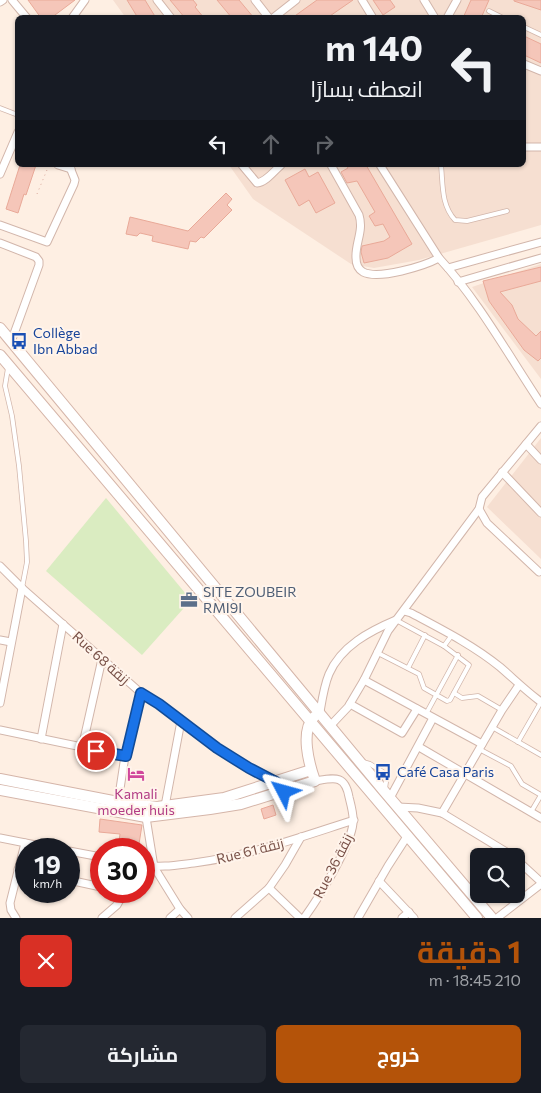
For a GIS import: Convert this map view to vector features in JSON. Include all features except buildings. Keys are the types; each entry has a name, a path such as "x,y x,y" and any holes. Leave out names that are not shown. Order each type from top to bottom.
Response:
{"main road":[{"path":"0,328 331,725 387,795 492,918"},
{"path":"0,355 477,918"},
{"path":"0,790 146,817 241,804 315,781 311,770 306,734 307,726 320,712"},
{"path":"0,779 118,802 165,806 224,798 311,770"}],"street":[{"path":"12,0 24,15"},
{"path":"74,15 85,0"},
{"path":"158,0 169,15"},
{"path":"256,0 268,15"},
{"path":"275,15 296,0"},
{"path":"362,0 371,15"},
{"path":"424,0 433,15"},
{"path":"449,15 457,0"},
{"path":"526,65 541,71"},
{"path":"0,174 15,139"},
{"path":"526,147 541,147"},
{"path":"0,225 47,242 74,184 75,180 70,167"},
{"path":"244,167 257,183 260,183 279,167"},
{"path":"332,167 360,215 362,223 356,256 358,267 363,272 395,272 418,267 439,258"},
{"path":"381,167 439,258 458,282 540,401"},
{"path":"448,268 541,242"},
{"path":"0,243 36,257 39,261 11,342"},
{"path":"458,282 541,258"},
{"path":"331,725 350,704 364,680 376,652 396,620 479,509 482,497 541,426"},
{"path":"526,444 541,460"},
{"path":"502,472 541,513"},
{"path":"479,509 487,523 540,572"},
{"name":"Rue 68 زنقة","path":"0,566 22,588 141,693 217,748 276,782 284,792"},
{"path":"0,702 22,588"},
{"path":"404,611 411,612 452,635 499,666 541,702"},
{"path":"320,712 329,673 351,645 362,636 396,620"},
{"path":"41,740 64,624"},
{"path":"0,640 11,642"},
{"path":"82,748 102,659"},
{"path":"364,680 481,746"},
{"path":"442,813 502,710 519,685"},
{"path":"118,802 126,756 141,693"},
{"path":"350,704 402,733 417,709"},
{"path":"387,795 419,747 429,716"},
{"path":"165,806 181,721"},
{"path":"0,730 41,740 126,756"},
{"path":"419,747 541,818"},
{"name":"Rue 36 زنقة","path":"302,918 326,883 351,837 354,820 348,790 344,782 338,778 315,781"},
{"path":"144,805 149,838"},
{"path":"398,807 418,808 442,813 500,848"},
{"name":"Rue 61 زنقة","path":"155,867 212,861 246,854 354,820"},
{"path":"358,918 408,836"},
{"path":"235,918 269,888 285,866 301,837"},
{"path":"0,838 15,841"},
{"path":"497,918 541,883 525,868"},
{"path":"155,869 180,909 188,918"},
{"path":"380,881 411,915 402,918"},
{"path":"15,882 10,903 11,910 16,918"},
{"path":"269,888 302,918"},
{"path":"102,918 118,903"},
{"path":"170,918 180,909"}],"lane":[{"path":"489,11 497,15"},
{"path":"526,28 541,35"},
{"path":"0,108 15,115"},
{"path":"441,167 445,202 449,213 455,220 467,221 507,211"},
{"path":"9,366 5,386 12,416 19,466 26,541 27,562 22,588"},
{"path":"0,392 5,386"},
{"path":"376,652 419,674 424,688 435,695 449,701 454,694 469,665 444,646 396,620"},
{"path":"408,668 425,635"},
{"path":"444,646 452,635"},
{"path":"429,716 435,695 458,655"},
{"path":"454,694 462,698 478,696 502,710"},
{"path":"518,742 541,702"},
{"path":"492,727 541,755"},
{"path":"481,746 511,766 522,784 541,795 531,813"}],"path":[{"path":"37,194 48,167"}],"shaded area":[{"path":"113,0 541,0 541,225 419,260 374,268 351,264 253,199 230,167 526,167 526,15 124,15"},
{"path":"541,264 541,379 472,287"},
{"path":"541,438 541,559 487,507"}],"green space":[{"path":"106,498 191,600 142,655 46,571"}],"place":[{"name":"Collège Ibn Abbad","path":"19,341"},
{"name":"SITE ZOUBEIR RMI9I","path":"189,600"},
{"name":"Café Casa Paris","path":"383,772"},
{"name":"Kamali moeder huis","path":"136,774"}],"route":[{"path":"96,751 126,756 141,693 159,704 217,748 276,782 284,792"}]}
